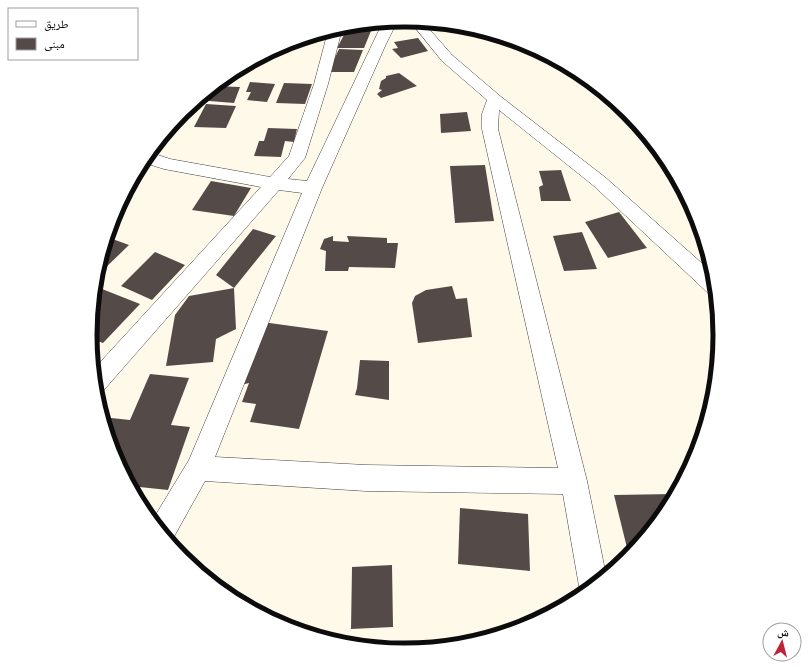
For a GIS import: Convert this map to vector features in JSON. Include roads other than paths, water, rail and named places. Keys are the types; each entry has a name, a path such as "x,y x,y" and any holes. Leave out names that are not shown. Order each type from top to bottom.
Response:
{"street":[{"path":"164,526 198,468 313,188 387,28"},
{"path":"421,28 447,58 495,99 600,182 708,280"},
{"path":"100,378 297,158 321,84 334,35"},
{"path":"495,99 490,114 490,129 574,482 593,579"},
{"path":"152,160 274,184 313,188"},
{"path":"198,468 366,478 574,482"}]}
